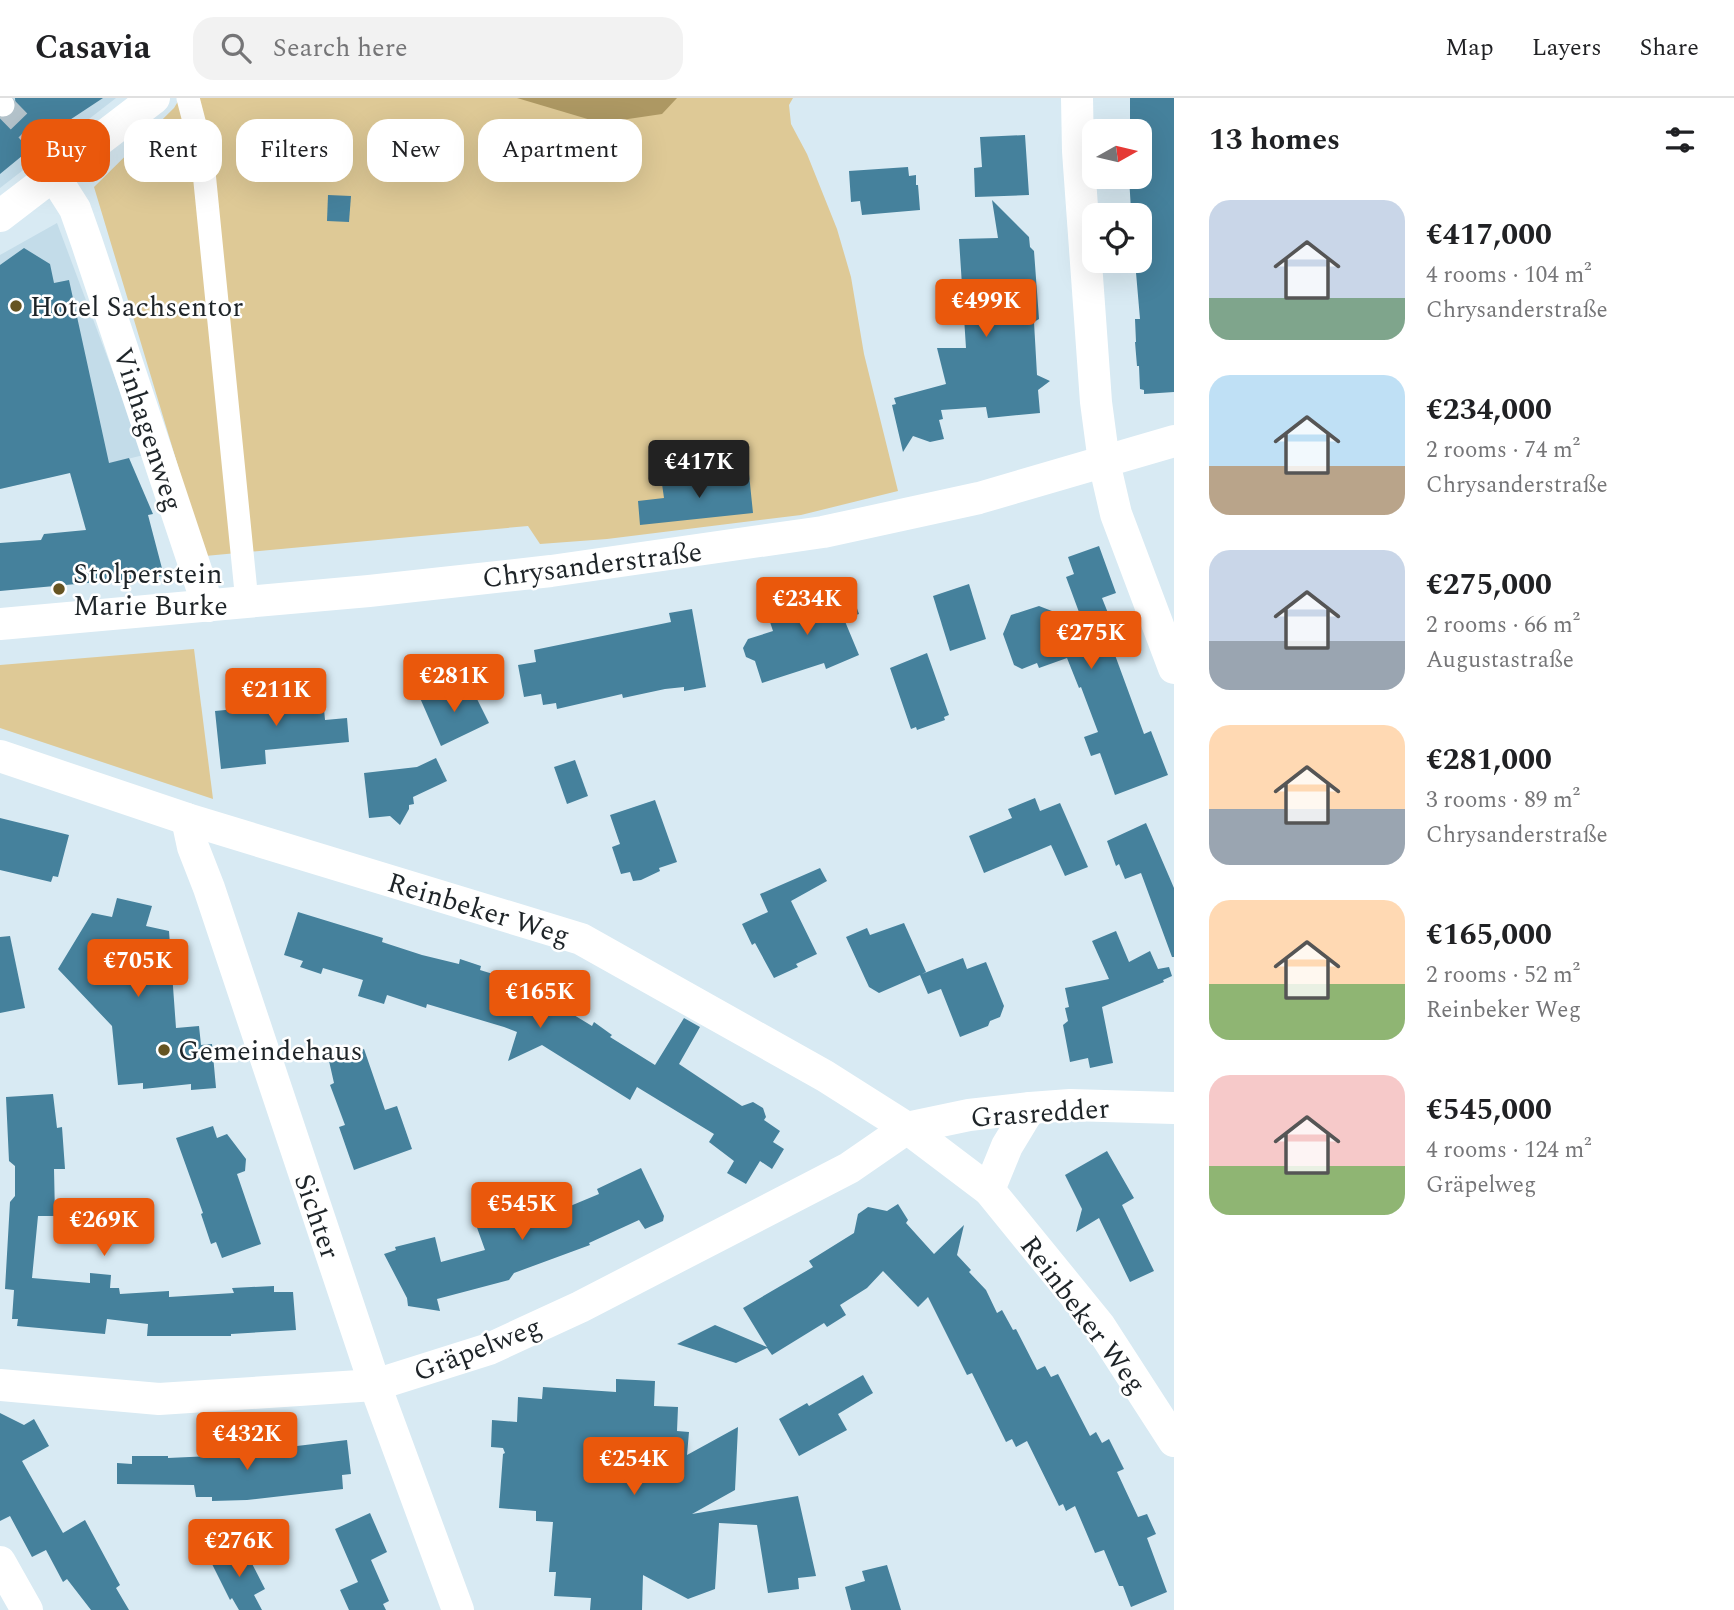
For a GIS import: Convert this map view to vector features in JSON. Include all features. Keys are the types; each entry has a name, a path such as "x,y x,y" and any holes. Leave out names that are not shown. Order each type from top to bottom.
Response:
{"street":[{"path":"110,131 153,98"},
{"path":"188,98 202,152 247,602"},
{"path":"1077,98 1078,151 1096,402 1104,462 1116,514 1174,668"},
{"path":"0,216 45,182"},
{"name":"Vinhagenweg","path":"63,182 87,243 208,606"},
{"name":"Chrysanderstraße","path":"0,624 551,571 823,532 979,498 1174,441"},
{"name":"Reinbeker Weg","path":"0,756 187,819 581,939 825,1076 907,1128 989,1190 1099,1325 1174,1441"},
{"name":"Sichter","path":"187,819 193,847 375,1385 458,1610"},
{"name":"Grasredder","path":"907,1128 969,1115 1070,1105 1174,1108"},
{"path":"989,1190 1007,1146 1030,1108"},
{"name":"Gräpelweg","path":"0,1385 159,1399 375,1385 489,1349 580,1307 849,1168 907,1128"},
{"path":"0,1562 27,1610"}],"shaded area":[{"path":"0,98 116,98 89,119 21,119 21,172 0,188"},
{"path":"180,98 793,98 789,105 791,124 807,154 837,229 851,277 864,354 898,491 801,515 607,539 540,544 528,526 205,556 94,187 99,182 110,182 110,171 124,157 124,182 222,182 222,119 163,119"},
{"path":"517,98 677,98 662,114 628,119 588,119"},
{"path":"57,223 144,455 0,489 0,255"},
{"path":"194,649 213,799 0,728 0,665"}],"building":[{"path":"15,98 103,98 71,119 21,119 21,157 0,174 0,118 11,117 16,111"},
{"path":"1130,98 1174,98 1174,392 1144,394 1144,390 1140,389 1135,342 1135,319 1140,319 1136,273 1152,273 1152,203 1131,203 1130,189 1152,189 1152,119 1130,119"},
{"path":"1025,135 1029,195 975,197 974,168 982,167 980,137"},
{"path":"908,167 909,176 916,175 920,210 862,215 860,201 851,202 849,171"},
{"path":"328,195 351,196 349,222 327,221"},
{"path":"992,200 1029,237 1030,247 1034,251 1039,319 1034,322 1037,375 1050,381 1038,390 1040,413 988,418 986,407 941,410 943,419 939,420 944,439 930,442 913,436 903,452 892,405 896,404 894,398 946,384 937,348 966,348 959,239 998,238"},
{"path":"24,248 50,264 54,283 69,280 109,463 129,458 153,514 148,515 164,576 0,591 0,543 41,540 44,534 86,530 70,473 0,489 0,265"},
{"path":"749,474 753,513 640,525 638,501 664,498 662,484"},
{"path":"1099,546 1116,593 1102,598 1116,633 1108,636 1144,734 1151,731 1168,775 1115,795 1100,753 1091,756 1084,737 1098,732 1067,658 1039,668 1037,663 1022,669 1014,665 1003,634 1011,615 1039,606 1083,623 1066,577 1074,574 1068,557"},
{"path":"828,578 836,597 851,591 859,614 844,619 859,655 826,669 824,663 762,683 755,661 746,657 743,648 748,639 773,631 770,622 817,607 808,586"},
{"path":"969,584 986,639 950,651 933,596"},
{"path":"692,609 706,687 684,691 684,687 665,689 623,698 622,694 557,709 556,703 543,705 541,694 524,697 518,665 536,662 534,650 671,622 669,613"},
{"path":"927,653 949,715 944,717 945,720 917,730 916,727 911,729 890,668"},
{"path":"322,687 325,720 347,718 349,742 265,750 266,764 221,769 215,711 278,705 277,691"},
{"path":"471,687 489,723 441,746 420,698 436,690 450,697"},
{"path":"436,758 447,781 413,797 414,804 409,805 400,825 390,816 369,818 364,773 417,767"},
{"path":"575,760 588,796 567,804 554,767"},
{"path":"1035,798 1040,811 1060,803 1088,867 1065,876 1051,845 984,873 969,836 1012,818 1008,809"},
{"path":"655,800 677,862 659,868 660,871 641,880 633,881 630,872 621,874 612,847 620,844 610,815"},
{"path":"0,818 69,835 58,877 53,876 51,882 0,870"},
{"path":"1146,823 1174,888 1174,957 1141,873 1125,879 1119,864 1116,866 1107,841"},
{"path":"820,868 827,881 791,901 817,954 774,978 755,943 752,945 742,924 768,912 760,894"},
{"path":"117,898 152,906 146,926 169,931 176,1028 199,1026 201,1045 212,1044 216,1088 191,1090 191,1084 143,1089 143,1083 118,1085 112,1026 58,969 92,913 112,917"},
{"path":"298,912 383,938 382,942 422,955 459,964 460,959 481,966 480,970 525,984 542,971 548,991 546,998 592,1026 594,1022 612,1035 610,1037 655,1065 684,1018 700,1027 679,1064 742,1106 753,1102 763,1108 766,1117 764,1120 780,1131 773,1142 784,1149 772,1169 760,1161 746,1184 727,1173 734,1161 709,1142 714,1134 637,1087 630,1100 542,1045 508,1061 517,1032 504,1027 427,1004 426,1008 387,995 384,1004 358,996 363,980 323,968 321,974 300,967 303,961 284,955"},
{"path":"904,923 926,972 922,974 963,958 967,969 986,962 1004,1006 1000,1017 990,1021 988,1026 960,1037 941,989 928,994 920,975 879,993 869,987 846,937 867,928 870,935"},
{"path":"1116,931 1129,962 1150,951 1158,969 1169,967 1172,976 1163,980 1164,982 1102,1007 1113,1063 1090,1068 1088,1058 1070,1062 1063,1025 1068,1021 1065,1008 1069,1007 1065,988 1109,979 1092,941"},
{"path":"10,936 25,1008 0,1013 0,937"},
{"path":"364,1049 385,1110 397,1106 412,1149 354,1170 339,1127 345,1125 330,1085 334,1083 329,1061"},
{"path":"53,1094 57,1128 62,1127 65,1169 54,1169 55,1216 38,1216 32,1278 90,1283 90,1273 111,1275 110,1288 119,1288 120,1294 169,1291 169,1297 234,1293 232,1288 274,1286 274,1292 293,1292 296,1330 231,1336 147,1336 148,1324 107,1319 105,1334 17,1326 18,1319 12,1319 14,1290 5,1289 10,1202 15,1196 15,1166 9,1161 6,1097"},
{"path":"213,1126 217,1138 227,1134 246,1159 245,1171 237,1174 261,1244 222,1258 216,1242 211,1244 201,1214 203,1213 176,1138"},
{"path":"1107,1151 1134,1198 1122,1205 1154,1271 1130,1282 1099,1218 1076,1232 1082,1209 1065,1175"},
{"path":"641,1168 664,1216 663,1221 645,1229 639,1220 589,1243 590,1245 514,1273 509,1280 437,1299 440,1311 408,1306 407,1298 384,1254 396,1250 395,1247 435,1237 441,1262 485,1250 475,1222 533,1203 539,1219 599,1194 597,1189"},
{"path":"898,1204 908,1220 906,1223 934,1254 964,1225 957,1255 986,1290 997,1313 1002,1310 1013,1330 1016,1329 1037,1370 1045,1366 1051,1377 1058,1374 1090,1436 1096,1432 1102,1443 1109,1439 1124,1469 1117,1472 1138,1517 1147,1514 1156,1534 1147,1538 1167,1592 1131,1607 1104,1550 1095,1553 1075,1506 1066,1511 1063,1504 1059,1506 1027,1441 1016,1447 1012,1439 1006,1442 972,1373 967,1375 928,1297 918,1307 883,1271 867,1288 840,1305 846,1315 827,1327 824,1323 772,1355 767,1348 736,1363 677,1344 715,1325 767,1347 743,1308 813,1267 809,1261 854,1233 858,1214 868,1207 887,1211"},
{"path":"863,1375 873,1393 838,1414 847,1430 799,1456 779,1419 807,1403 809,1406"},
{"path":"616,1379 655,1381 654,1406 678,1407 677,1431 689,1432 687,1455 738,1427 735,1490 692,1514 798,1496 816,1576 798,1578 799,1589 768,1593 757,1525 719,1523 715,1589 688,1599 643,1575 642,1610 590,1610 591,1598 554,1596 556,1572 549,1572 553,1522 536,1521 536,1511 499,1508 505,1453 503,1448 491,1447 492,1420 517,1422 518,1397 542,1399 543,1387 616,1392"},
{"path":"0,1413 24,1425 34,1419 49,1446 22,1461 63,1533 85,1520 120,1585 116,1588 129,1610 91,1610 67,1579 63,1582 46,1550 32,1557 10,1516 0,1521"},
{"path":"347,1440 351,1474 342,1475 343,1489 247,1500 212,1501 212,1497 196,1497 194,1485 117,1484 117,1463 132,1464 132,1456 168,1458 255,1454 255,1451"},
{"path":"370,1513 387,1552 371,1560 389,1601 383,1604 386,1610 349,1610 340,1590 358,1582 335,1529"},
{"path":"230,1550 233,1557 245,1550 265,1589 254,1595 262,1610 239,1610 232,1598 230,1600 210,1560"},
{"path":"887,1565 901,1610 851,1610 845,1587 865,1581 862,1571"}],"tunnel":[{"path":"3,105 21,124"}],"place":[{"name":"Hotel Sachsentor","path":"16,306"},
{"name":"Stolperstein Marie Burke","path":"59,589"},
{"name":"Gemeindehaus","path":"164,1050"}]}
